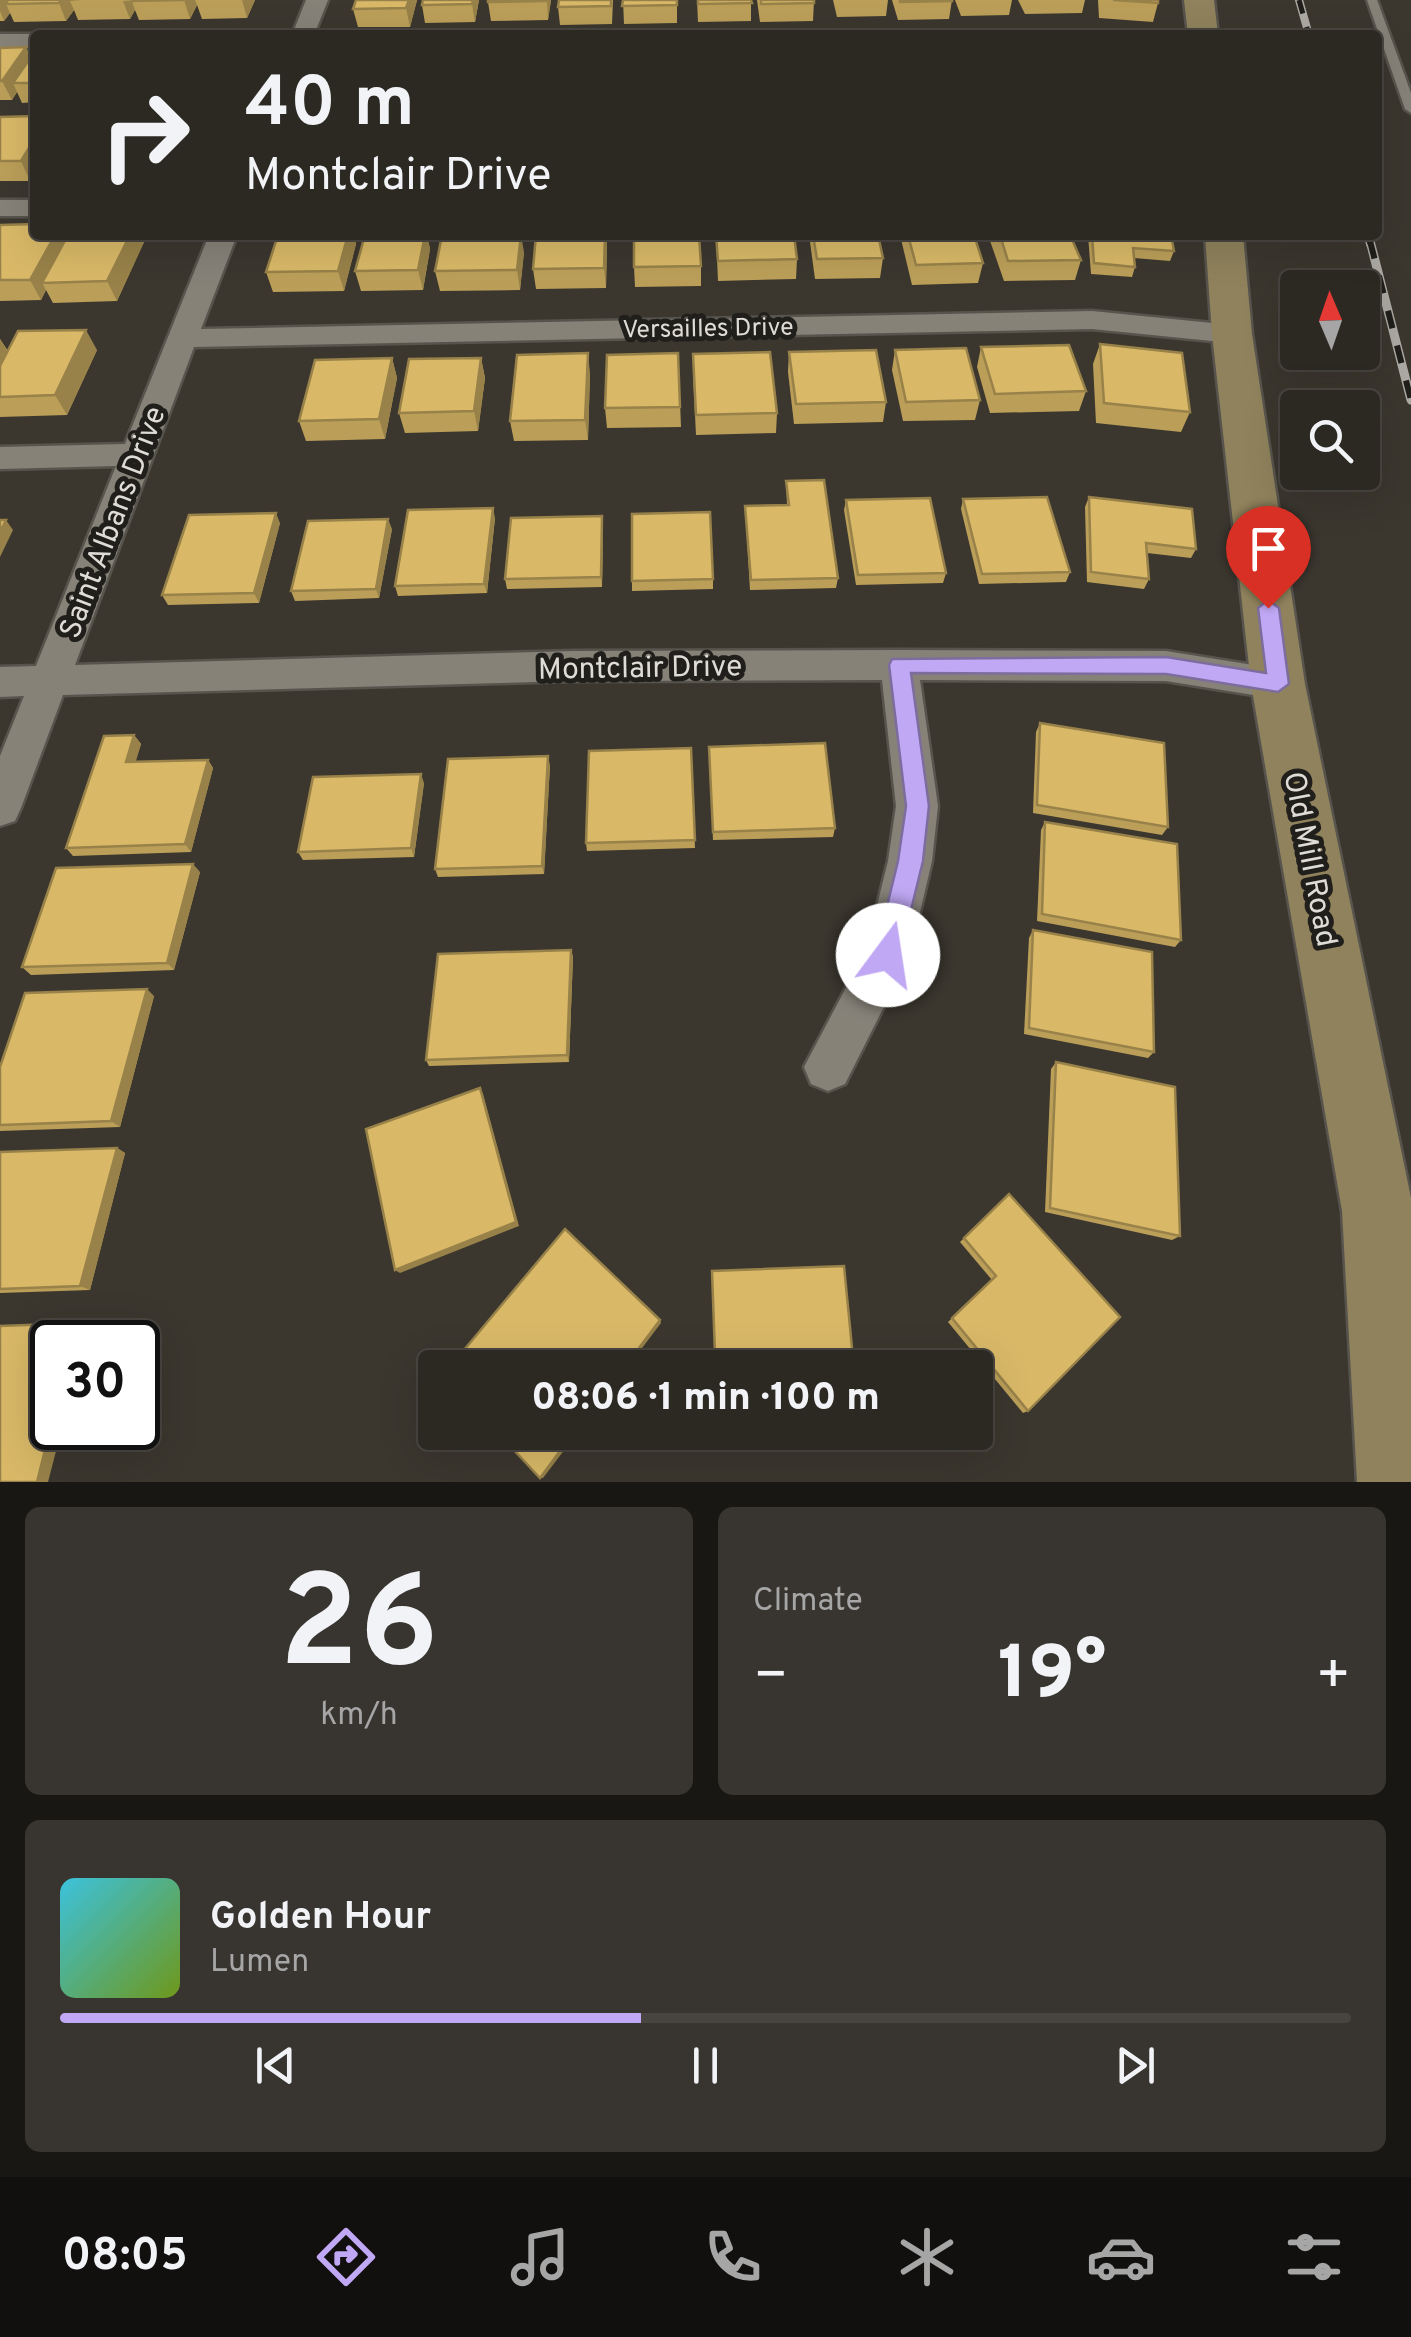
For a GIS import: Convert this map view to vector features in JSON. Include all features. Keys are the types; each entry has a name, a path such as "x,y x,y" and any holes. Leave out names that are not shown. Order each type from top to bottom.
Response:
{"street":[{"path":"306,30 317,0"},
{"path":"1199,0 1203,30"},
{"path":"0,41 30,41"},
{"path":"0,208 30,208"},
{"name":"Saint Albans Drive","path":"0,808 221,240"},
{"name":"Old Mill Road","path":"1224,240 1232,334 1278,684 1378,1212 1397,1482"},
{"name":"Versailles Drive","path":"183,338 1092,320 1232,334"},
{"path":"0,458 136,455"},
{"path":"828,1066 888,955 910,861 918,806 900,665"},
{"name":"Montclair Drive","path":"0,682 574,666 900,665 1166,666 1278,684"}],"lane":[{"path":"1372,0 1411,109"}],"building":[{"path":"8,0 61,0 6,4"},
{"path":"356,0 409,0 406,8 353,9"},
{"path":"423,0 473,0 472,4 422,5"},
{"path":"547,0 547,1 488,2"},
{"path":"559,0 611,0 611,6 558,7"},
{"path":"623,0 677,0 677,5 622,6"},
{"path":"698,0 751,0 752,3 698,4"},
{"path":"761,0 814,0 814,3 761,4"},
{"path":"952,0 952,1 900,2"},
{"path":"1113,0 1158,0 1158,3"},
{"path":"26,47 2,81 0,81 0,48"},
{"path":"30,58 30,83 13,83"},
{"path":"30,116 30,146 21,161 0,161 0,117"},
{"path":"30,224 30,240 52,240 30,280 0,280 0,225"},
{"path":"65,240 128,240 107,281 42,283"},
{"path":"276,240 347,240 338,271 266,272"},
{"path":"364,240 424,240 418,270 355,271"},
{"path":"441,240 520,240 517,270 435,271"},
{"path":"536,240 605,240 604,268 533,269"},
{"path":"634,240 699,240 701,266 634,267"},
{"path":"716,240 795,240 797,259 718,261"},
{"path":"814,240 879,240 883,258 817,259"},
{"path":"909,240 976,240 983,263 916,265"},
{"path":"1002,240 1072,240 1081,260 1008,261"},
{"path":"1092,240 1172,240 1174,251 1133,248 1135,267 1094,263"},
{"path":"86,330 55,395 0,397 0,366 18,331"},
{"path":"1100,344 1182,353 1190,412 1104,403"},
{"path":"1069,345 1086,391 995,394 981,347"},
{"path":"966,348 980,400 906,402 895,350"},
{"path":"876,350 886,402 796,404 789,352"},
{"path":"770,352 777,413 696,415 693,354"},
{"path":"588,353 585,420 510,421 517,355"},
{"path":"678,353 680,407 605,408 607,355"},
{"path":"392,358 379,419 299,421 315,360"},
{"path":"481,358 474,411 399,413 409,359"},
{"path":"824,480 838,578 751,580 745,506 789,505 786,481"},
{"path":"1047,497 1070,572 982,574 963,499"},
{"path":"1089,497 1192,509 1196,549 1146,543 1149,579 1091,572"},
{"path":"930,498 946,573 858,575 846,500"},
{"path":"493,508 484,584 395,586 408,510"},
{"path":"710,512 713,579 632,581 632,514"},
{"path":"276,513 254,593 162,595 189,515"},
{"path":"602,516 601,577 505,579 511,518"},
{"path":"388,519 376,589 291,591 308,521"},
{"path":"1040,723 1164,743 1168,827 1037,805"},
{"path":"134,735 126,762 208,760 185,844 66,848 104,736"},
{"path":"825,743 835,828 713,832 709,747"},
{"path":"691,748 695,840 586,843 589,751"},
{"path":"548,756 542,866 435,869 448,759"},
{"path":"421,774 411,848 298,852 313,777"},
{"path":"1045,822 1177,844 1181,940 1042,914"},
{"path":"193,864 167,963 22,967 56,868"},
{"path":"1033,930 1152,952 1154,1052 1029,1028"},
{"path":"571,950 567,1055 426,1060 438,954"},
{"path":"147,989 111,1121 0,1125 0,1067 25,993"},
{"path":"1056,1062 1175,1087 1180,1236 1050,1208"},
{"path":"480,1088 516,1222 395,1270 366,1129"},
{"path":"117,1148 80,1286 0,1289 0,1152"},
{"path":"1009,1194 1120,1317 1028,1411 993,1368 993,1350 978,1350 952,1318 996,1276 964,1238"},
{"path":"565,1229 660,1320 638,1350 464,1350"},
{"path":"844,1266 852,1350 715,1350 712,1271"},
{"path":"30,1325 30,1450 45,1450 37,1482 0,1482 0,1326"},
{"path":"514,1450 561,1450 540,1478"}],"railway":[{"path":"1299,0 1308,30"},
{"path":"1369,240 1370,244"},
{"path":"1370,241 1411,400"}],"route":[{"path":"888,955 910,861 918,806 900,665 1166,666 1278,684 1268,608"}]}
